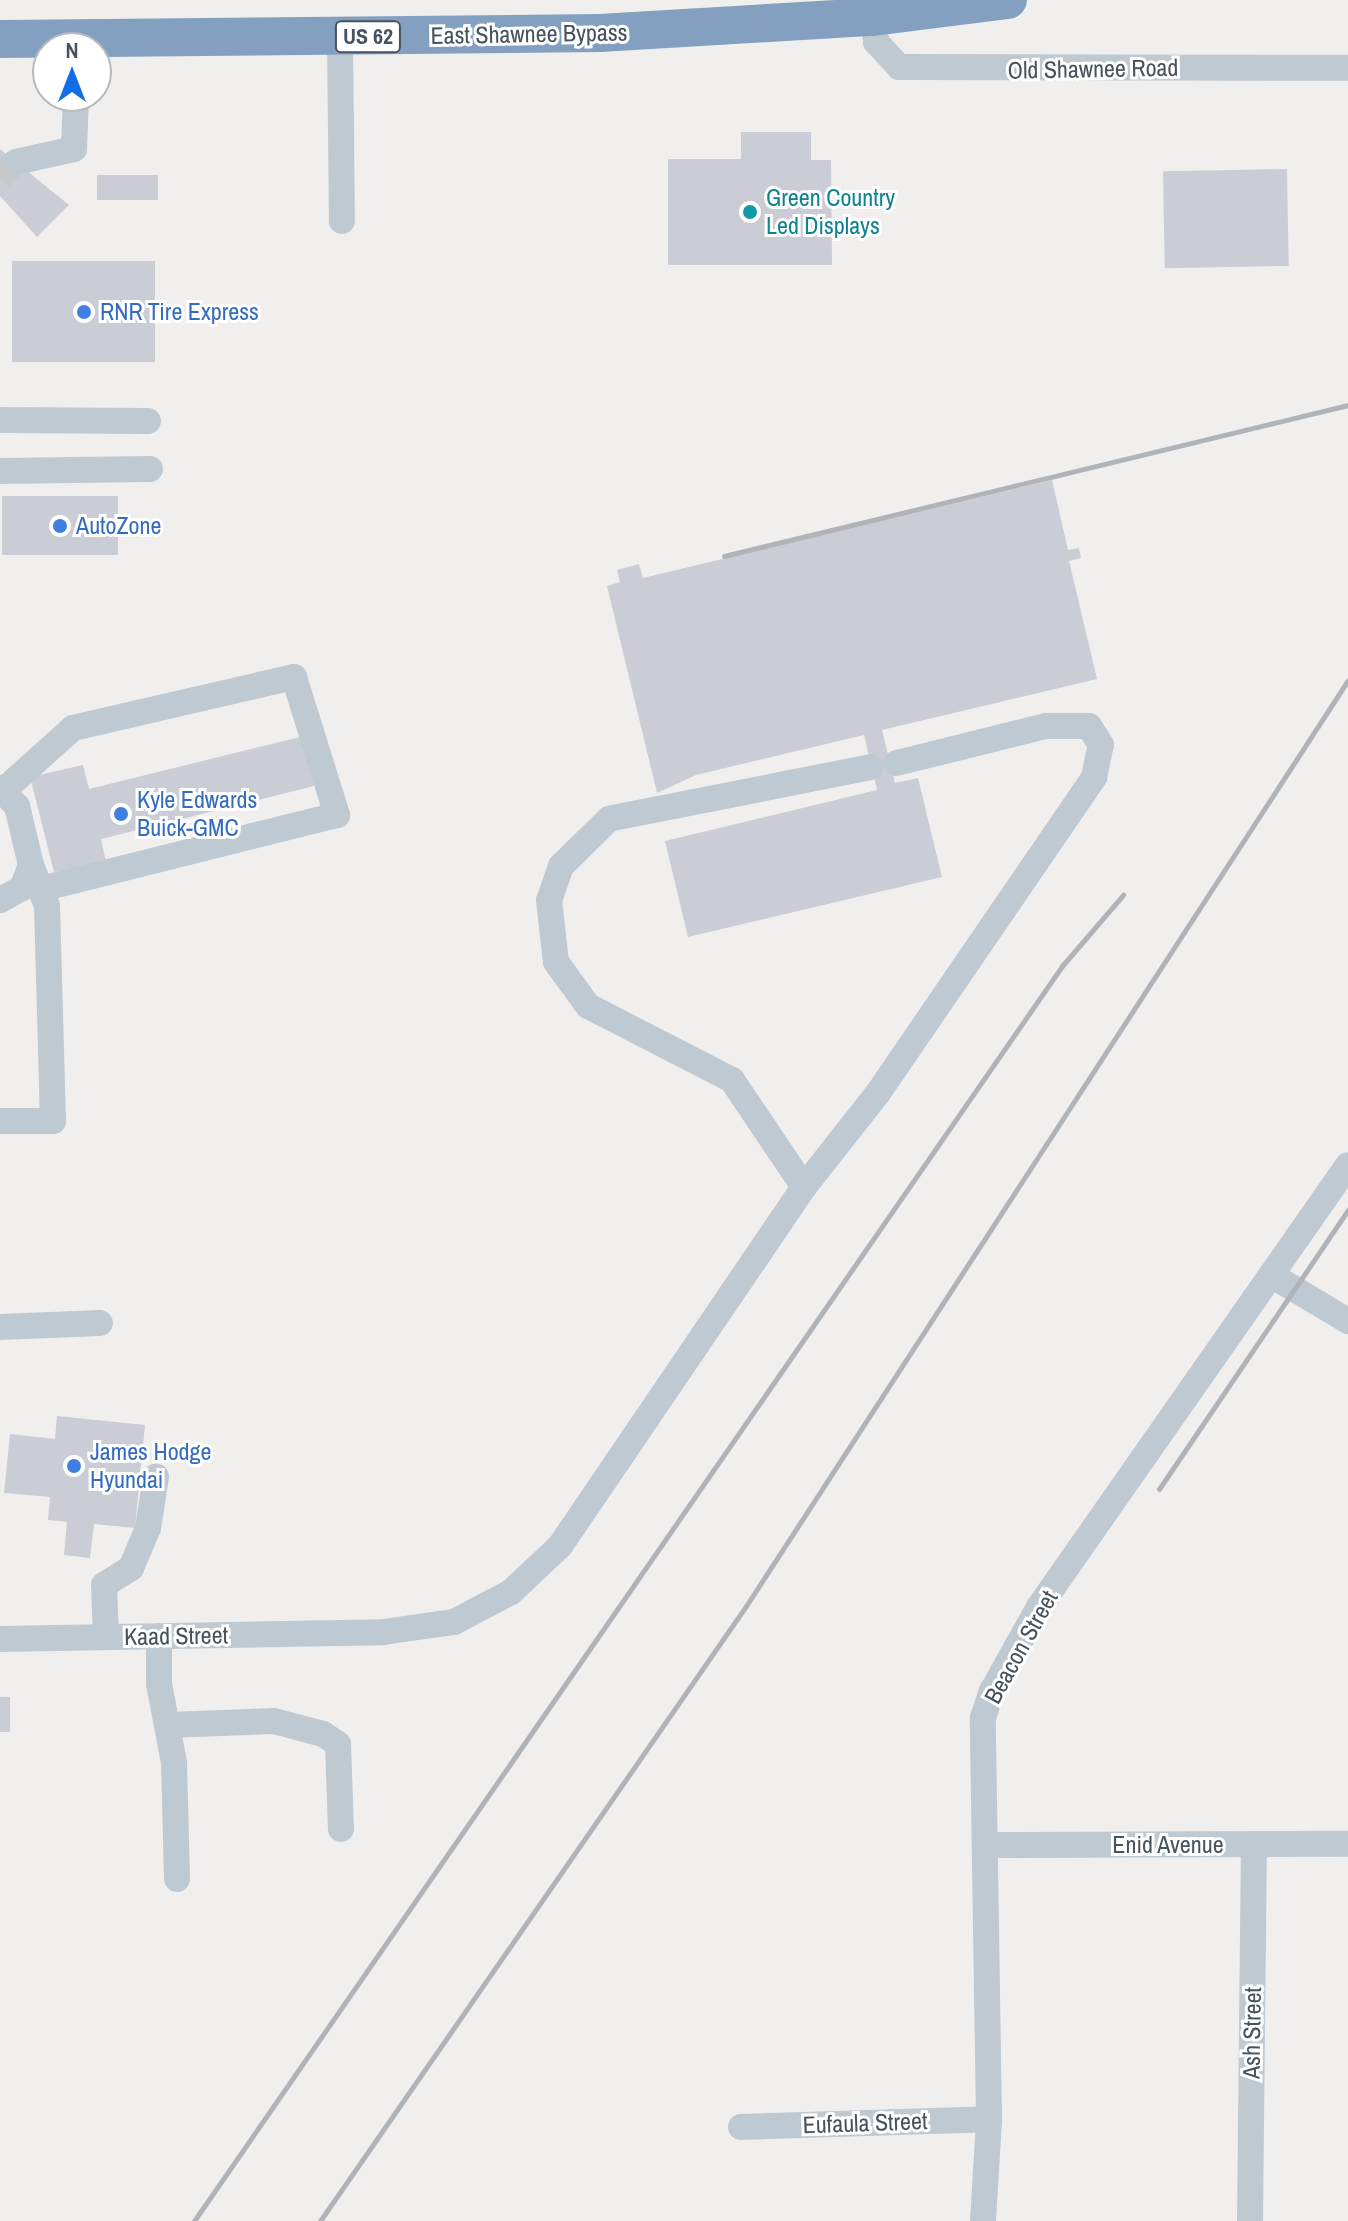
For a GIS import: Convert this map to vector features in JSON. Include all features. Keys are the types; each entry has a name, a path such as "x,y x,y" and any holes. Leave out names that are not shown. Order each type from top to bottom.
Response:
{"highway":[{"path":"658,30 809,0"},
{"name":"East Shawnee Bypass","path":"112,42 658,30 876,8 1008,0"},
{"name":"East Shawnee Bypass","path":"0,39 32,41"}],"street":[{"name":"Old Shawnee Road","path":"876,8 883,57 910,69 1348,68"},
{"path":"340,37 342,221"},
{"path":"16,162 74,149 75,112"},
{"path":"0,420 148,421"},
{"path":"0,471 150,469"},
{"path":"0,900 36,877 337,815 294,677 73,728 2,788 17,806 36,877 47,906 53,1121 0,1121"},
{"name":"Kaad Street","path":"0,1639 351,1633 454,1622 511,1592 560,1546 804,1187 878,1093 1094,777 1101,745 1089,726 1046,726 884,765 756,784 609,819 561,866 549,900 556,962 588,1006 732,1080 804,1187"},
{"name":"Beacon Street","path":"983,2221 989,2119 983,1718 992,1691 1039,1607 1348,1165"},
{"path":"1271,1275 1348,1321"},
{"path":"0,1327 100,1323"},
{"path":"106,1637 104,1585 131,1568 148,1528 156,1477"},
{"path":"159,1636 177,1879"},
{"path":"167,1725 274,1721 323,1734 338,1744 341,1829"},
{"name":"Ash Street","path":"1250,2221 1254,1844"},
{"name":"Enid Avenue","path":"987,1845 1348,1844"},
{"name":"Eufaula Street","path":"741,2127 989,2119"}],"building":[{"name":"Green Country Led Displays","path":"741,132 811,132 811,160 831,160 832,265 668,265 668,159 741,159"},
{"path":"0,149 69,205 37,237 0,196"},
{"path":"1287,169 1289,266 1165,268 1163,171"},
{"path":"97,175 158,175 158,200 97,200"},
{"name":"RNR Tire Express","path":"12,261 155,261 155,362 12,362"},
{"path":"1052,480 1068,550 1079,548 1081,558 1069,561 1097,679 882,730 895,783 918,778 942,877 688,937 665,841 877,790 864,735 696,775 657,793 607,586 620,582 617,570 639,564 643,578"},
{"name":"AutoZone","path":"2,496 118,496 118,555 2,555"},
{"name":"Kyle Edwards Buick-GMC","path":"312,734 322,784 101,839 106,862 54,872 30,777 83,765 89,789"},
{"name":"James Hodge Hyundai","path":"57,1416 145,1425 135,1528 94,1524 90,1558 64,1555 67,1522 48,1520 50,1497 4,1493 10,1434 55,1439"},
{"path":"0,1697 10,1697 10,1732 0,1732"}],"tunnel":[{"path":"0,177 16,162"}],"railway":[{"path":"724,556 1348,405"},
{"path":"320,2221 746,1606 1348,680"},
{"path":"194,2221 1062,966 1123,895"},
{"path":"1159,1489 1348,1210"}],"place":[{"name":"Green Country Led Displays","path":"750,212"},
{"name":"RNR Tire Express","path":"84,312"},
{"name":"AutoZone","path":"60,526"},
{"name":"Kyle Edwards Buick-GMC","path":"121,814"},
{"name":"James Hodge Hyundai","path":"74,1466"}]}
